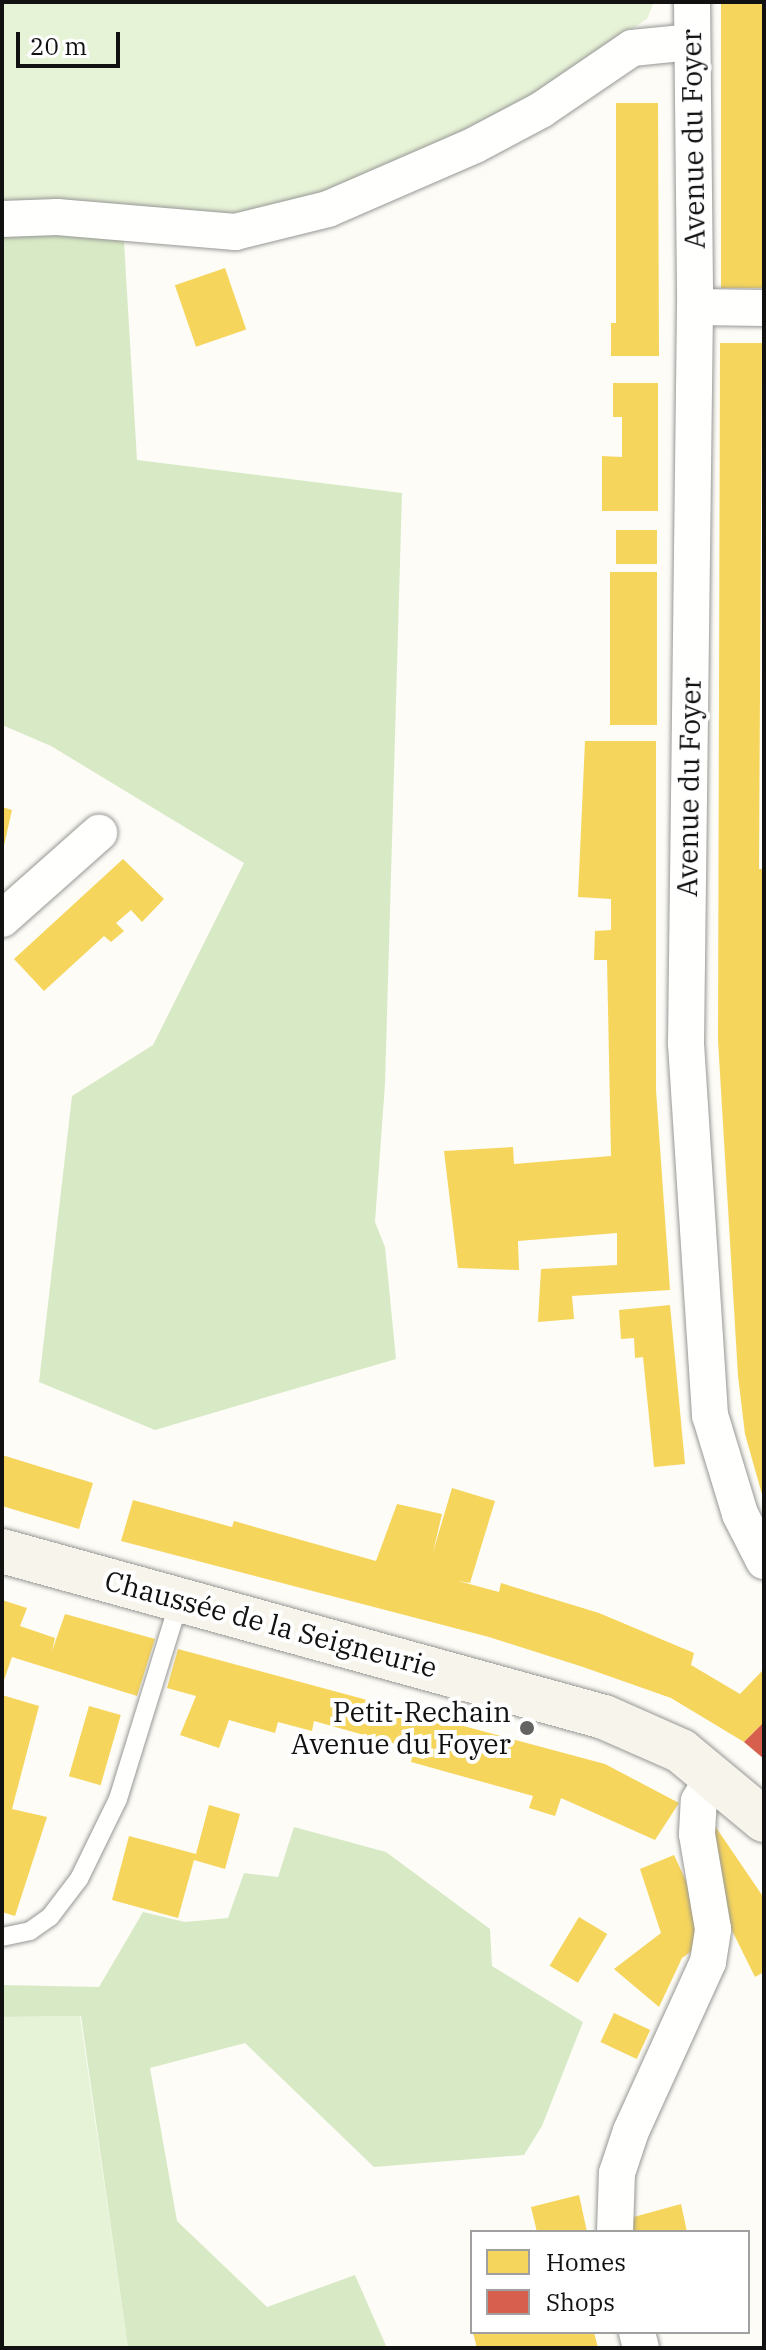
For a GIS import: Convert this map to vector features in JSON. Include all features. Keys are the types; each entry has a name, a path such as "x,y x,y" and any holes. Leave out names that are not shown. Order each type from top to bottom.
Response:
{"main road":[{"name":"Chaussée de la Seigneurie","path":"2,1551 604,1717 681,1751 714,1775 764,1820"}],"street":[{"name":"Avenue du Foyer","path":"692,2 695,307 686,1044 710,1415 740,1514 764,1561"},
{"path":"2,219 57,217 235,232 328,209 475,145 541,110 632,48 691,42"},
{"path":"695,307 764,308"},
{"path":"2,919 99,833"},
{"path":"615,2230 617,2173 631,2131 708,1962 713,1929 697,1834 699,1801 714,1775"}],"lane":[{"path":"2,1937 30,1931 50,1917 79,1879 118,1799 180,1599"}],"green space":[{"path":"2,2 654,2 647,19 454,148 282,209 2,231"},
{"path":"123,225 137,460 402,493 385,1084 375,1222 385,1247 396,1359 155,1430 39,1382 72,1096 153,1045 244,863 51,746 2,725 2,231"},
{"path":"294,1827 386,1852 490,1929 492,1966 583,2022 542,2126 524,2155 374,2167 245,2043 150,2068 177,2221 267,2307 355,2275 387,2348 128,2348 81,2016 2,2017 2,1985 99,1987 143,1912 185,1922 228,1918 244,1873 278,1877"},
{"path":"80,2016 128,2348 2,2348 2,2017"}],"building: Homes":[{"path":"721,2 764,2 764,288 721,288"},
{"path":"616,103 658,103 659,356 611,356 611,323 616,323"},
{"path":"225,268 246,329 196,347 175,285"},
{"path":"720,343 762,343 759,869 764,869 763,1498 745,1434 738,1376 718,1040"},
{"path":"613,383 658,383 658,511 602,511 602,456 622,457 622,417 613,417"},
{"path":"616,530 657,530 657,564 616,564"},
{"path":"610,572 657,572 657,725 610,725"},
{"path":"585,741 656,741 656,1090 670,1290 572,1296 574,1319 538,1322 541,1269 617,1265 617,1233 518,1241 519,1270 458,1268 444,1151 513,1147 514,1164 611,1156 607,960 594,960 595,931 611,930 611,899 578,897"},
{"path":"2,807 12,810 3,850 2,849"},
{"path":"123,859 164,899 142,922 131,910 116,923 124,931 111,942 104,936 44,991 14,959"},
{"path":"670,1305 685,1464 654,1467 643,1357 635,1358 634,1338 621,1339 619,1310"},
{"path":"2,1455 93,1483 79,1529 2,1506"},
{"path":"452,1488 495,1501 470,1583 458,1581 499,1592 501,1583 599,1613 694,1653 691,1665 740,1694 764,1669 764,1722 744,1742 671,1698 583,1667 489,1637 121,1541 133,1500 232,1527 234,1521 376,1561 397,1504 442,1514 433,1552"},
{"path":"2,1600 27,1608 20,1626 55,1638 52,1651 65,1614 155,1639 137,1696 12,1657 2,1686"},
{"path":"178,1649 605,1764 679,1803 655,1840 561,1798 555,1816 529,1808 533,1796 411,1762 414,1749 314,1721 312,1731 278,1722 275,1733 229,1720 219,1748 180,1735 196,1696 167,1688"},
{"path":"2,1695 39,1706 12,1809 47,1817 15,1916 2,1912"},
{"path":"89,1706 121,1715 101,1785 69,1776"},
{"path":"209,1805 240,1814 225,1869 194,1860 178,1918 112,1900 129,1836 196,1854"},
{"path":"715,1826 764,1898 764,1972 755,1977 714,1894"},
{"path":"674,1855 688,1885 699,1946 682,1958 659,2007 614,1969 661,1933 640,1869"},
{"path":"579,1917 607,1934 578,1983 550,1966"},
{"path":"614,2013 650,2030 637,2059 600,2042"},
{"path":"579,2195 587,2230 537,2230 531,2207"},
{"path":"681,2204 687,2230 633,2230 630,2218"},
{"path":"473,2334 594,2334 598,2348 477,2348"}],"building: Shops":[{"path":"764,1722 764,1759 744,1742"}],"place":[{"name":"Petit-Rechain Avenue du Foyer","path":"527,1728"}]}
